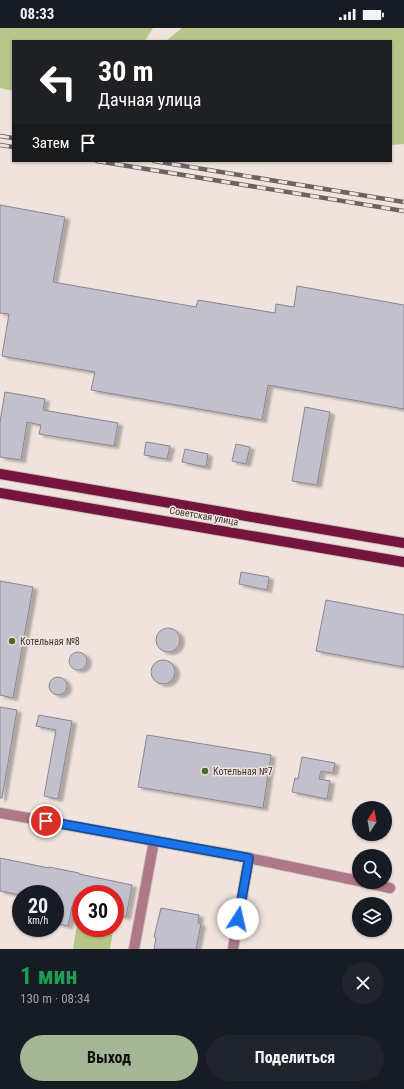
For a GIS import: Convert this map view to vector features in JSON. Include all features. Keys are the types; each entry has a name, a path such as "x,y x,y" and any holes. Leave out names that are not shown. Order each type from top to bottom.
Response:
{"main road":[{"name":"Советская улица","path":"0,474 404,543"},
{"name":"Советская улица","path":"0,493 404,562"}],"street":[{"path":"0,813 249,858 352,880"},
{"path":"134,949 154,841"},
{"path":"233,949 249,858"}],"green space":[{"path":"0,28 153,28 146,40 12,40 12,91 0,88"},
{"path":"182,28 404,28 404,144 392,145 392,40 167,40"},
{"path":"75,937 112,937 110,949 73,949"}],"building":[{"path":"0,205 65,217 53,282 196,307 198,300 275,313 276,304 294,307 297,286 404,305 404,409 268,385 262,420 91,390 95,372 2,356 9,314 0,313"},
{"path":"5,392 45,399 43,410 118,423 114,446 39,434 41,425 27,422 21,460 0,457 0,422"},
{"path":"305,407 330,412 317,485 292,481"},
{"path":"146,442 170,446 167,459 144,455"},
{"path":"236,444 250,447 246,464 232,461"},
{"path":"185,449 208,454 206,467 182,462"},
{"path":"241,572 269,577 267,590 239,584"},
{"name":"Котельная №8","path":"0,581 33,587 13,698 0,695"},
{"path":"326,600 404,615 404,667 316,651"},
{"path":"168,628 177,631 180,640 177,649 168,652 159,649 156,640 159,631"},
{"path":"78,652 84,655 87,661 84,667 78,670 72,667 69,661 72,655"},
{"path":"163,660 172,663 175,672 172,681 163,684 154,681 151,672 154,663"},
{"path":"58,677 64,680 67,686 64,692 58,695 52,692 49,686 52,680"},
{"path":"0,707 17,710 2,798 0,798"},
{"path":"39,715 72,721 58,799 44,796 56,730 36,726"},
{"name":"Котельная №7","path":"147,735 271,755 263,808 138,787"},
{"path":"302,757 335,763 333,773 321,771 319,779 330,781 327,799 292,792 295,778 298,779"},
{"path":"0,858 132,885 126,917 124,916 124,885 72,885 72,906 68,926 64,925 64,885 12,885 12,893 0,891"},
{"path":"161,908 199,915 198,923 201,924 196,949 154,949 156,938 154,937"}],"railway":[{"path":"0,136 12,138"},
{"path":"0,145 12,147"},
{"path":"103,162 404,211"},
{"path":"160,162 404,202"}],"place":[{"name":"Котельная №8","path":"12,641"},
{"name":"Котельная №7","path":"205,771"}],"route":[{"path":"46,821 249,858 238,919"}]}
